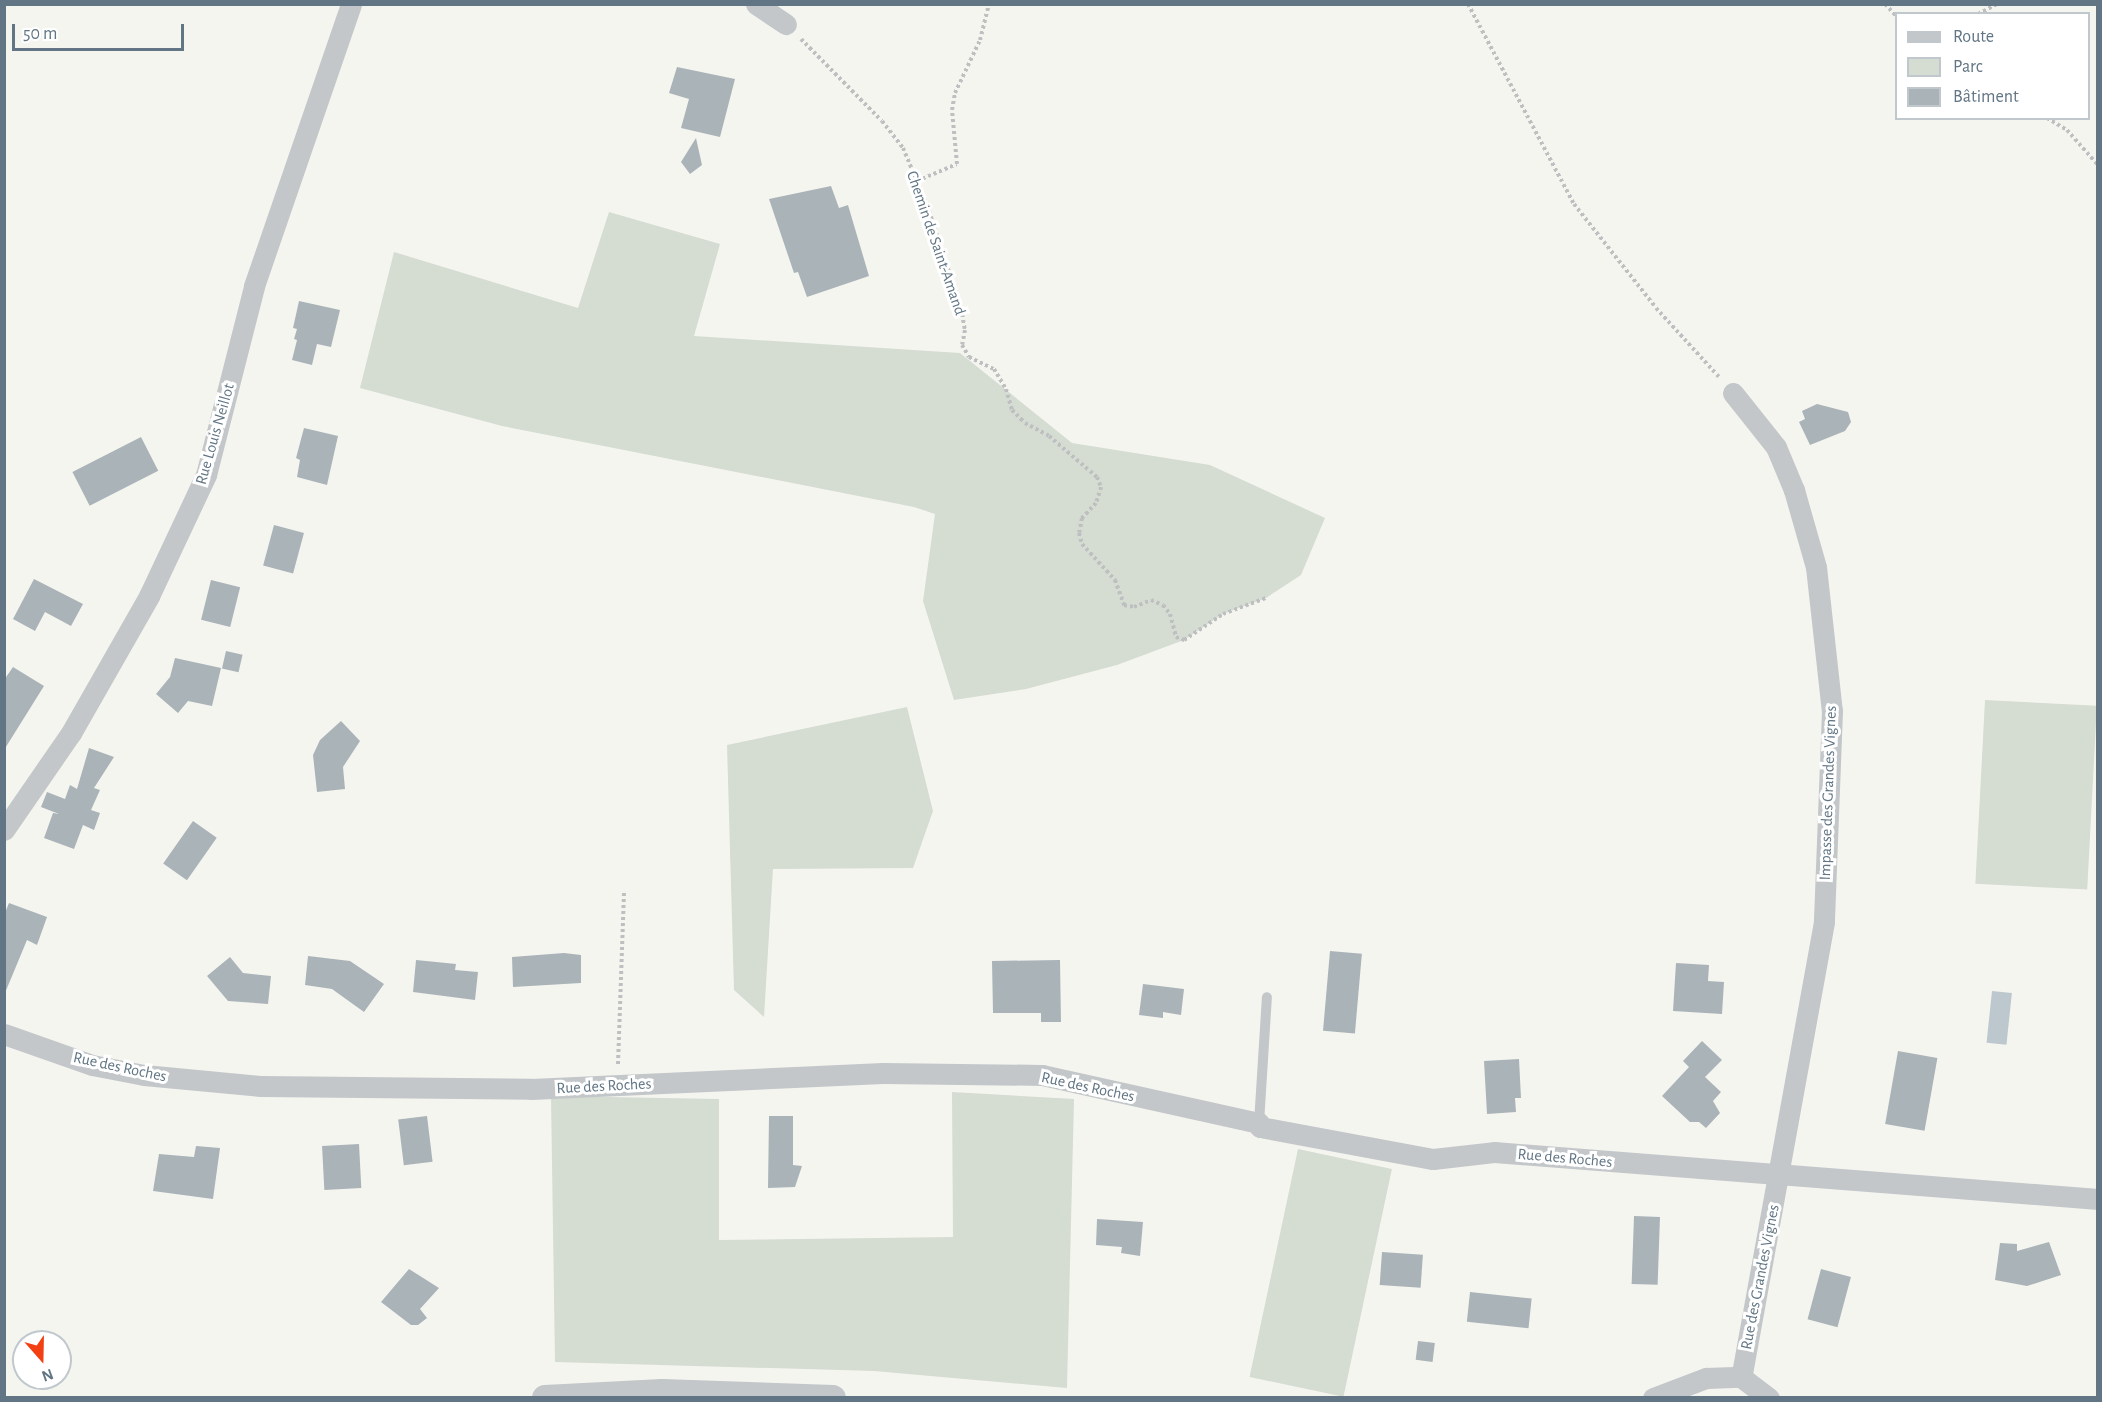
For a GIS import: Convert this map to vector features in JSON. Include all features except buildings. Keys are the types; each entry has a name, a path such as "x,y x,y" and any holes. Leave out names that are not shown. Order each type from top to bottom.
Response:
{"street":[{"name":"Rue Louis Neillot","path":"4,830 71,733 144,605 206,475 254,285 351,4"},
{"path":"756,4 786,24"},
{"name":"Impasse des Grandes Vignes","path":"1733,393 1776,447 1794,490 1816,567 1832,711 1824,922 1779,1177"},
{"name":"Rue des Roches","path":"4,1034 92,1065 133,1073 261,1086 531,1089 882,1073 1042,1075 1258,1123 1260,1126 1433,1159 1494,1152 1779,1177 2097,1199"},
{"name":"Rue des Grandes Vignes","path":"1741,1377 1779,1177"},
{"path":"1653,1398 1706,1378 1741,1377 1769,1398"},
{"path":"545,1398 662,1392 833,1398"}],"lane":[{"path":"1258,1123 1267,997"}],"path":[{"path":"917,181 957,164 952,110 955,93 980,40 989,4"},
{"path":"1468,4 1574,204 1656,308 1733,393"},
{"path":"1982,12 1997,4"},
{"name":"Chemin de Saint-Amand","path":"786,24 882,121 903,148 917,181 961,308 965,330 962,345 969,357 994,369 1006,389 1012,410 1024,423 1048,436 1097,477 1101,487 1096,503 1082,518 1079,533 1082,544 1115,580 1124,605 1134,607 1151,600 1163,604 1170,614 1176,637 1184,640 1223,614 1266,598"},
{"path":"2050,120 2067,130 2097,165"},
{"path":"617,1085 624,891"}],"green space":[{"path":"609,212 720,244 694,336 960,353 1072,443 1210,465 1325,518 1301,575 1266,598 1223,614 1184,640 1117,665 1026,689 954,700 923,601 935,514 914,507 502,426 360,388 394,252 578,308"},
{"path":"1985,700 2097,706 2087,890 1975,884"},
{"path":"907,707 933,811 913,868 773,869 764,1017 734,990 727,745"},
{"path":"952,1092 1074,1099 1067,1388 874,1371 555,1362 551,1096 719,1099 719,1240 953,1237"},
{"path":"1298,1149 1392,1169 1343,1397 1250,1377"}],"shaded area":[{"path":"1992,991 2012,993 2006,1045 1987,1043"}]}
